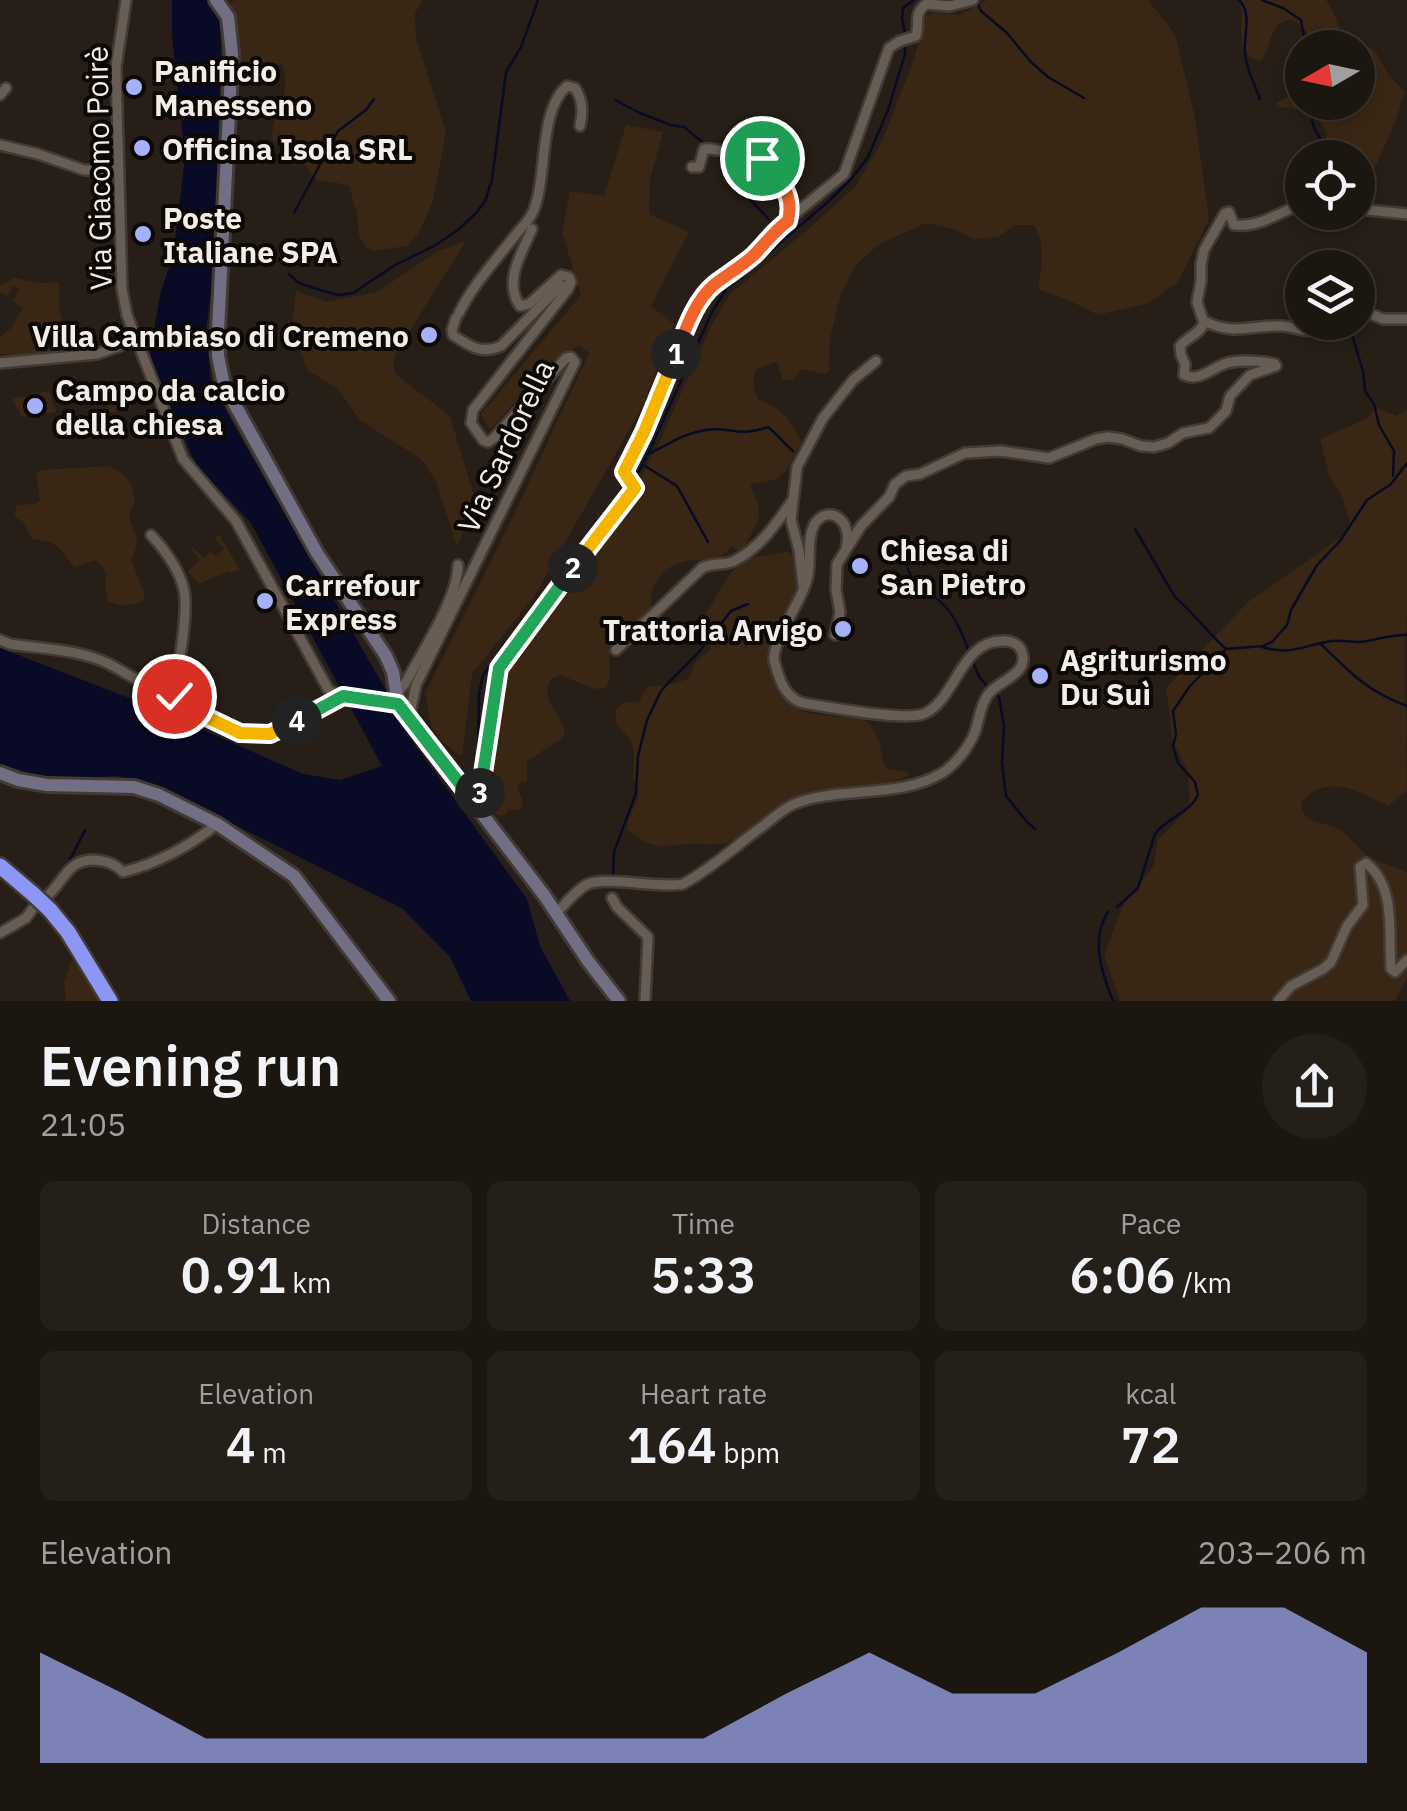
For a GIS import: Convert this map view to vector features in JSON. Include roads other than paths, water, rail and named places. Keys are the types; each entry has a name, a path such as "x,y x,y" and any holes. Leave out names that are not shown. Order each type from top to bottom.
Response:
{"highway":[{"path":"0,866 41,902 74,941 107,995"}],"main road":[{"path":"220,5 228,17 232,54 218,343 224,386 316,553 386,656 394,672 396,700 619,1001"},
{"path":"0,774 47,785 134,787 160,795 218,824 294,876 388,1001"}],"street":[{"name":"Via Giacomo Poirè","path":"126,0 116,68 127,314 181,456 236,521 328,689 340,696"},
{"path":"477,806 499,668 635,488 624,472 701,301 713,285 731,274 775,230 844,174 889,48 916,36 918,12 926,4 950,6 972,0"},
{"name":"Via Sardorella","path":"409,718 416,685 575,360 566,358 488,442 471,423 473,410 568,289 561,286 496,349 477,350 452,330 470,294 532,212 551,112 568,86 576,88 580,95 580,126"},
{"path":"0,145 84,170 120,170"},
{"path":"692,166 699,167 708,147 728,152 754,149 786,188 791,204 788,221"},
{"path":"1375,211 1407,214"},
{"path":"846,548 889,497 895,484 964,453 1000,450 1049,458 1096,439 1108,437 1154,447 1183,432 1209,428 1226,411 1230,396 1250,375 1276,366 1268,362 1232,362 1196,378 1184,375 1180,346 1202,328 1204,321 1197,302 1204,250 1221,216 1229,212 1234,225 1239,226 1262,222 1285,212"},
{"path":"532,229 514,268 516,302 520,306 529,304 561,275 570,277 568,289"},
{"path":"1375,316 1407,318"},
{"path":"1204,321 1238,331 1285,327"},
{"path":"0,363 97,354 137,340"},
{"path":"802,592 799,550 791,520 797,467 823,418 853,380 876,360"},
{"path":"616,650 702,568 730,563 751,549 774,527 794,499"},
{"path":"556,914 575,893 591,883 683,884 789,806 800,802 910,785 941,774 970,743 984,701 993,687 1015,674 1023,661 1020,646 1014,643 1006,640 988,644 966,660 935,706 918,716 796,702 781,682 774,654 808,575 815,523 828,516 842,519 848,532 846,548 837,564 840,612 835,635"},
{"path":"152,535 163,547 184,589 173,701"},
{"path":"0,640 88,656 240,733 261,735 282,730 340,696 396,700 451,596 458,565"},
{"path":"0,933 26,918 81,863 103,861 118,866 122,872 143,867 218,824"},
{"path":"1278,1001 1291,986 1331,962 1347,926 1363,905 1360,866 1366,863 1378,878 1389,908 1391,970 1395,972 1407,960"},
{"path":"612,898 648,937 645,1001"}],"water":[{"path":"172,0 218,0 221,42 215,265 206,329 211,382 397,716 527,899 540,946 570,1001 471,1001 450,957 403,909 153,784 116,776 72,779 32,774 0,764 0,648 142,703 303,774 340,780 382,766 251,523 192,456 153,365 150,351 161,291 173,256 185,158"}],"waterway":[{"path":"289,274 299,283 320,290 339,295 353,293 395,265 436,245 477,212 492,180 506,72 521,47 538,0"},
{"path":"635,478 712,312 727,288 829,201 868,157 905,54 903,8 914,0"},
{"path":"976,0 981,11 1007,33 1030,61 1048,77 1084,98"},
{"path":"1239,0 1247,18 1246,59 1260,99"},
{"path":"1262,0 1301,20 1303,30"},
{"path":"294,213 338,131 374,99"},
{"path":"615,100 684,127 706,145"},
{"path":"1312,120 1321,140"},
{"path":"715,153 773,224"},
{"path":"1354,340 1365,391 1394,451 1393,476"},
{"path":"648,454 697,432 749,432 768,427 793,451"},
{"path":"1117,907 1138,888 1155,834 1198,795 1195,782 1178,763 1173,746 1173,711 1190,686 1226,649 1272,642 1287,625 1291,610 1317,565 1340,541 1367,500 1391,484 1407,463"},
{"path":"645,466 677,486 708,542"},
{"path":"548,594 631,485"},
{"path":"1135,529 1175,597 1226,649"},
{"path":"907,566 918,585 949,610 970,655"},
{"path":"613,876 614,852 636,793 638,756 647,720 661,691 731,611 748,604"},
{"path":"472,790 478,772 479,694 483,675 521,628"},
{"path":"1262,647 1287,650 1330,641 1358,642 1407,635"},
{"path":"1320,643 1370,688 1407,706"},
{"path":"973,663 990,689"},
{"path":"996,694 1004,726 1002,762 1006,796 1035,829"},
{"path":"66,868 85,830"},
{"path":"1108,912 1099,945 1113,1001"}],"place":[{"name":"Panificio Manesseno","path":"134,87"},
{"name":"Officina Isola SRL","path":"142,148"},
{"name":"Poste Italiane SPA","path":"143,234"},
{"name":"Villa Cambiaso di Cremeno","path":"429,335"},
{"name":"Campo da calcio della chiesa","path":"35,406"},
{"name":"Chiesa di San Pietro","path":"860,566"},
{"name":"Carrefour Express","path":"265,601"},
{"name":"Trattoria Arvigo","path":"843,629"},
{"name":"Agriturismo Du Suì","path":"1040,676"}]}
